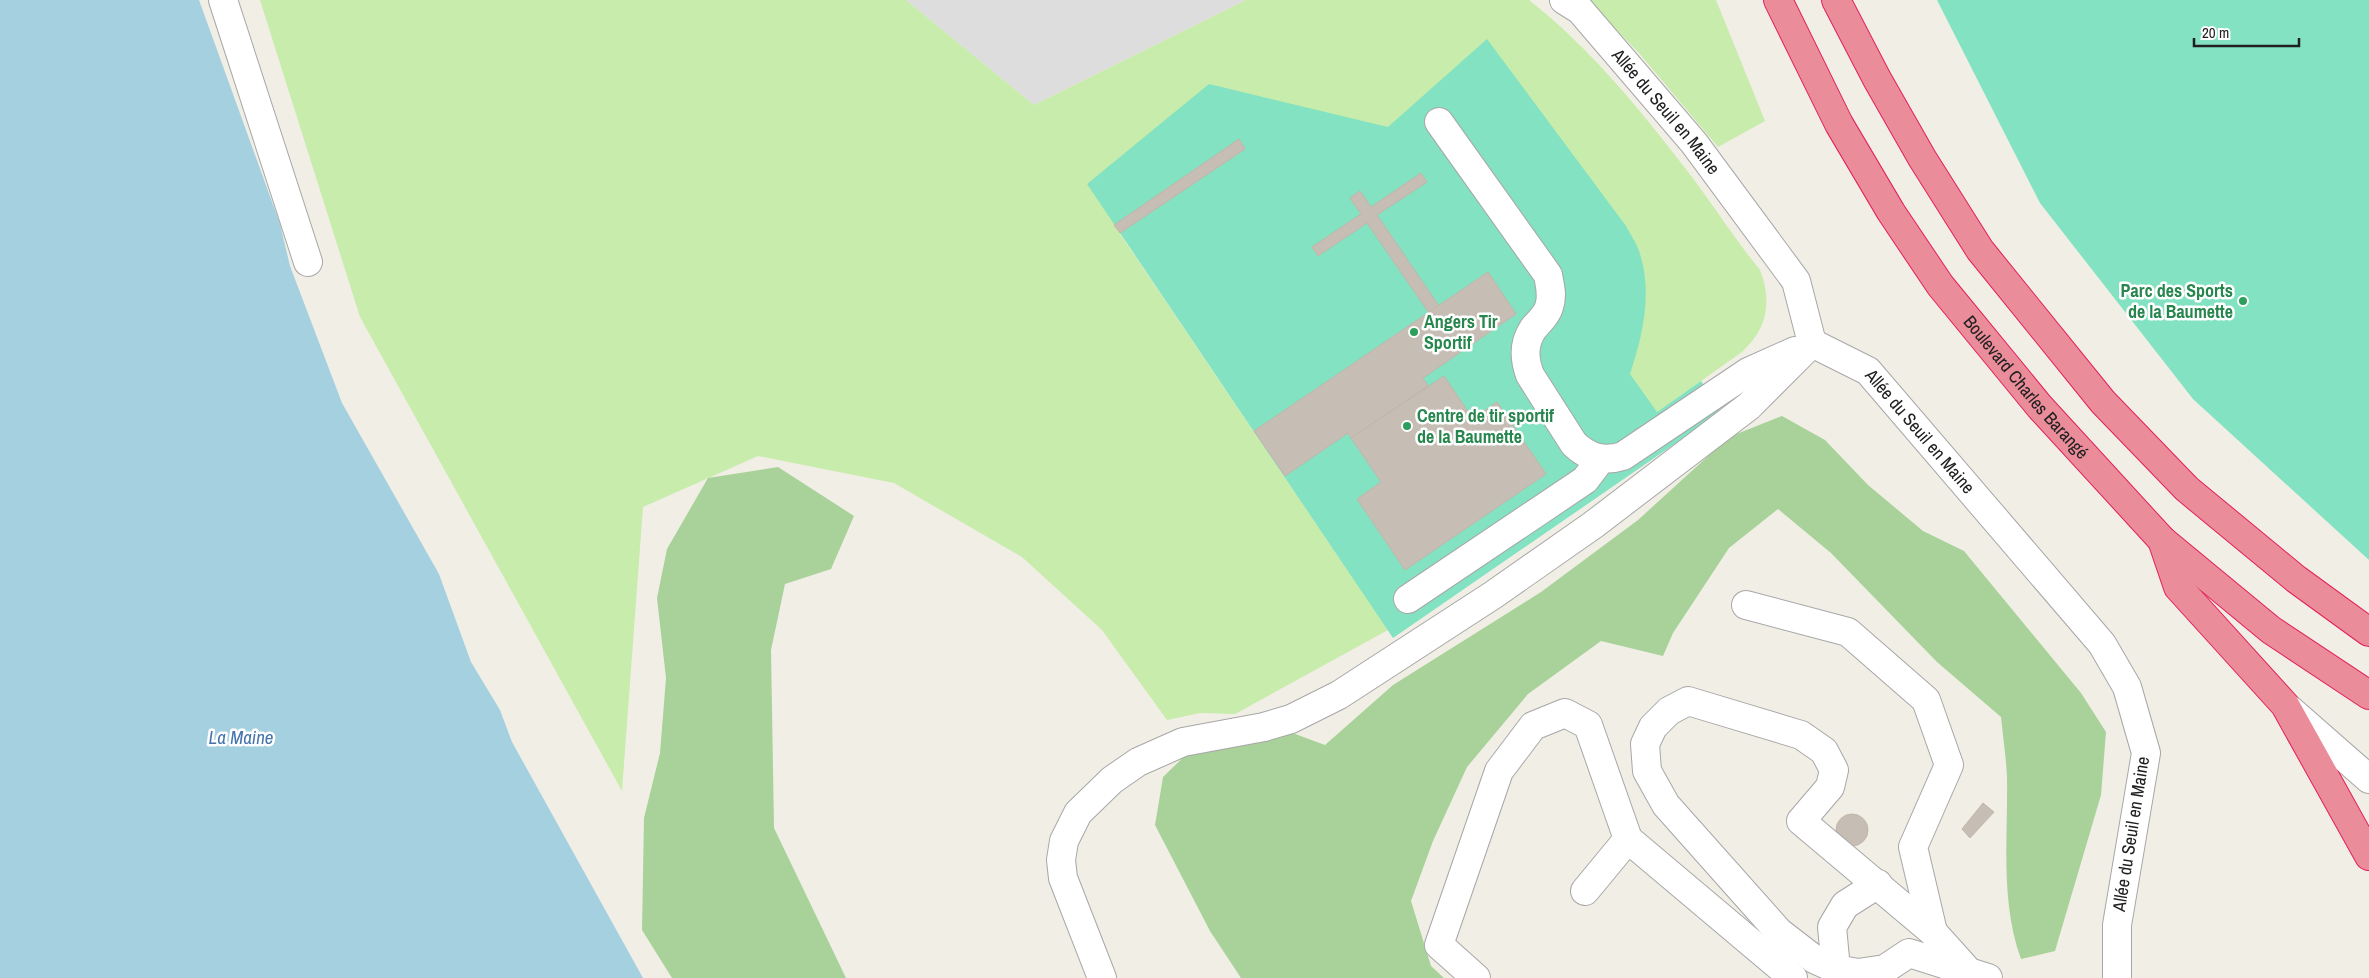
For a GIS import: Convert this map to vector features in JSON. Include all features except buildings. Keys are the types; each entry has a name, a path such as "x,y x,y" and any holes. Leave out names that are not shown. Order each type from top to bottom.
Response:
{"highway":[{"name":"Boulevard Charles Barangé","path":"1778,0 1839,124 1891,212 1940,285 2040,407 2162,540 2271,630 2369,695"},
{"path":"1836,0 1877,79 1922,158 1980,250 2097,395 2187,489 2296,579 2369,632"},
{"path":"2162,540 2178,587 2285,705 2369,856"}],"lane":[{"path":"223,0 308,262"},
{"name":"Allée du Seuil en Maine","path":"1564,0 1580,10 1694,143 1796,281 1812,342 1868,371 2102,644 2127,687 2146,753 2117,925 2118,978"},
{"path":"1439,122 1548,276 1551,290 1550,306 1543,320 1533,329 1527,341 1526,364 1530,375 1574,444 1582,451 1601,459 1612,459 1628,454 1710,396 1748,372 1812,342"},
{"path":"1102,978 1063,878 1061,860 1064,841 1074,820 1112,780 1138,762 1183,742 1264,727 1291,718 1339,695 1601,519 1749,406 1812,342"},
{"path":"1408,599 1584,480 1601,459"},
{"path":"1746,605 1848,632 1926,700 1949,765 1913,847 1933,932"},
{"path":"1688,701 1801,735 1824,751 1834,770 1830,786 1801,821 1878,884 1979,975 1908,953 1886,968 1858,973 1836,970 1814,959 1779,932 1666,805 1647,771 1646,744 1653,727 1669,711 1688,701"},
{"path":"2285,705 2369,779"},
{"path":"1476,978 1438,945 1499,771 1533,726 1565,713 1588,725 1628,839 1793,978"},
{"path":"1585,891 1628,839"},
{"path":"1836,970 1832,927 1845,905 1878,884"},
{"name":"Allée du Seuil en Maine","path":"2098,978 2117,925"}],"shaded area":[{"path":"906,0 1246,0 1034,105"}],"green space":[{"path":"260,0 906,0 1034,105 1246,0 1529,0 1593,58 1649,123 1695,181 1760,270 1766,293 1765,314 1762,324 1751,343 1742,352 1657,412 1388,127 1114,225 1388,630 1235,714 1200,713 1167,720 1102,630 1022,557 894,483 758,456 643,507 622,791 360,317"},
{"path":"1588,0 1716,0 1765,121 1718,147 1639,53"},
{"name":"Parc des Sports de la Baumette","path":"1937,0 2369,0 2369,560 2193,399 2040,203"},
{"name":"Angers Tir Sportif","path":"1487,39 1626,226 1638,248 1645,282 1645,313 1639,344 1630,374 1657,412 1701,381 1721,412 1393,638 1087,184 1209,84 1388,127"},
{"path":"1782,416 1825,440 1868,485 1923,531 1964,551 2081,693 2106,732 2101,795 2055,951 2021,959 2014,937 2006,869 2007,777 2001,717 1937,662 1831,553 1778,509 1729,548 1673,633 1663,656 1601,641 1528,694 1467,767 1433,841 1411,901 1431,966 1444,978 1241,978 1210,931 1155,825 1163,777 1193,748 1265,723 1325,745 1393,685 1541,592 1638,520 1729,437"},
{"path":"778,467 854,516 831,569 785,584 771,650 774,828 846,978 672,978 642,930 644,818 660,753 666,678 657,598 667,549 708,478"}],"water":[{"name":"La Maine","path":"0,0 199,0 280,224 290,266 342,403 439,574 471,662 500,710 512,742 643,978 0,978"}],"place":[{"name":"Parc des Sports de la Baumette","path":"2243,301"},
{"name":"Angers Tir Sportif","path":"1414,332"},
{"name":"Centre de tir sportif de la Baumette","path":"1407,426"}]}
